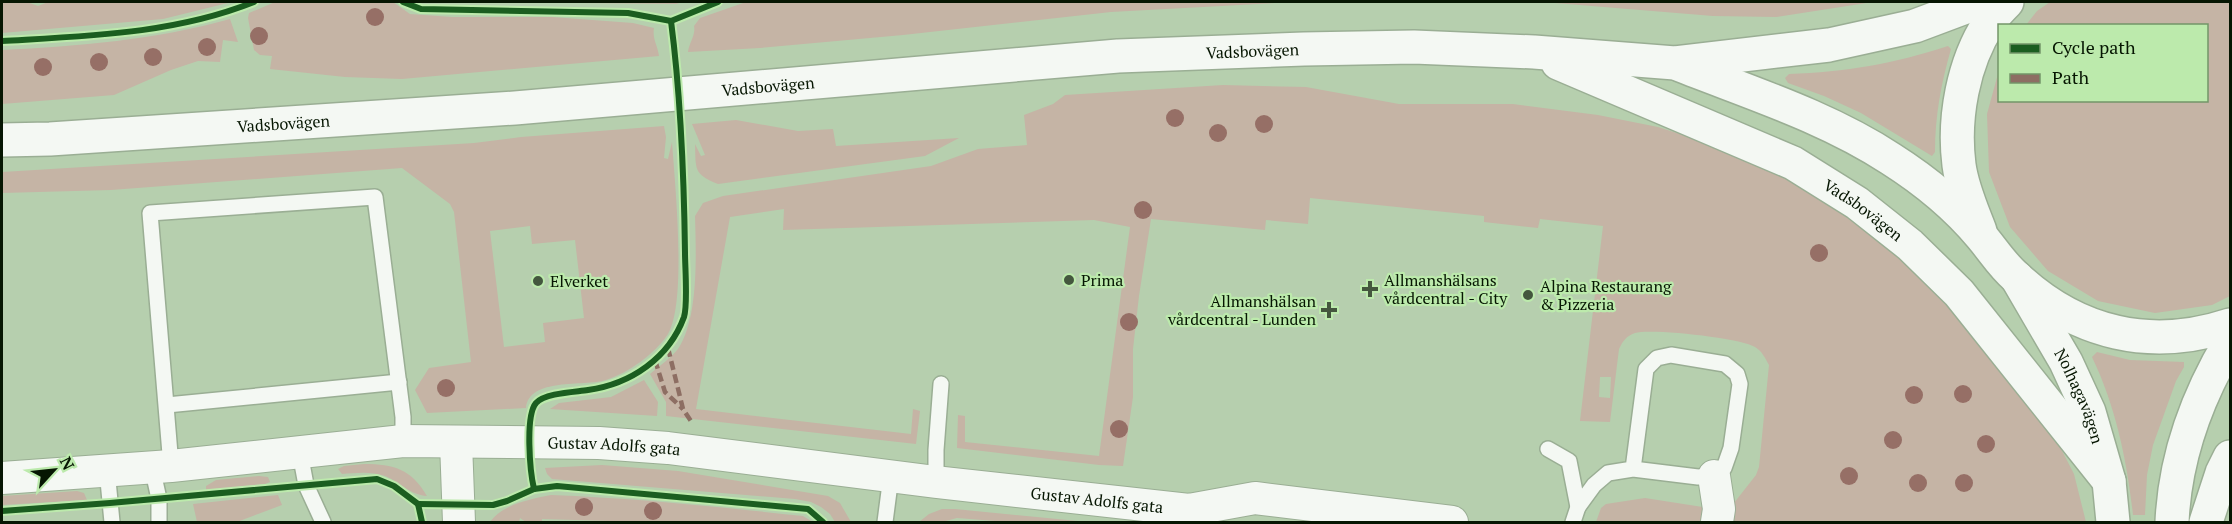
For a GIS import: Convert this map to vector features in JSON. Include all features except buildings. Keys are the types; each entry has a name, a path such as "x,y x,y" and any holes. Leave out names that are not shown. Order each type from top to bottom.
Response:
{"main road":[{"name":"Vadsbovägen","path":"2,140 50,139 515,108 1118,56 1414,47 1534,52 1675,63 1829,45 1915,27 1979,2"},
{"name":"Vadsbovägen","path":"1981,236 1967,197 1959,165 1958,116 1968,68 1989,23 2007,2"},
{"name":"Vadsbovägen","path":"1534,52 1793,163 1857,203 1910,245 1959,293 2109,481"},
{"name":"Vadsbovägen","path":"1675,63 1805,115 1890,159 1934,190 1981,236 1998,259 2017,278 2048,304 2084,323 2123,334 2164,338 2204,334 2230,325"},
{"name":"Nolhagavägen","path":"2017,278 2066,362 2089,412 2109,481 2113,522"},
{"path":"2172,522 2181,451 2203,391 2230,342"},
{"path":"2206,522 2222,473 2230,457"}],"street":[{"name":"Gustav Adolfs gata","path":"2,478 162,467 403,441 599,443 656,447 805,464 1201,516 1255,498 1452,522"},
{"path":"456,443 459,522"},
{"path":"1714,476 1719,509 1718,522"}],"lane":[{"path":"159,522 167,405 150,213 375,197 399,382 403,441"},
{"path":"1573,522 1578,507 1593,485 1608,473 1633,469 1698,477 1714,476 1724,468 1731,448 1740,384 1737,374 1725,364 1671,355 1657,358 1646,369 1633,469"},
{"path":"167,405 399,382"},
{"path":"936,482 941,384"},
{"path":"1548,450 1569,461 1578,507"},
{"path":"300,453 306,485 323,522"},
{"path":"107,470 112,522"},
{"path":"885,522 891,476"}],"shaded area":[{"path":"2,2 27,2 38,6 48,2 232,2 163,19 2,33"},
{"path":"275,2 393,2 410,14 452,17 552,17 633,23 654,28 659,56 402,79 345,77 270,69 272,56 260,55 254,50 248,18 249,13"},
{"path":"490,2 683,2 676,4"},
{"path":"746,2 1294,2 1111,12 903,35 688,52 694,26 700,18"},
{"path":"1543,2 1873,2 1776,17 1713,16"},
{"path":"2050,2 2230,2 2230,296 2212,305 2155,313 2098,301 2048,271 2010,227 1989,172 1987,114 1998,74 1998,102 2208,102 2208,24 2027,24 2037,11"},
{"path":"230,19 238,42 223,40 220,62 198,61 114,95 2,104 2,50 117,41 174,32"},
{"path":"1948,46 1951,49 1939,100 1935,152 1932,156 1861,113 1788,83 1785,78 1789,74 1850,69 1889,62"},
{"path":"1223,85 1306,87 1399,104 1513,104 1598,115 1658,127 1708,143 1792,180 1879,236 1948,302 2058,443 2074,474 2086,522 1727,522 1730,508 1756,475 1759,467 1769,365 1755,347 1733,340 1676,333 1635,333 1625,339 1619,349 1610,422 1580,421 1603,226 1540,219 1538,228 1484,222 1484,216 1310,198 1308,224 1266,220 1265,230 1151,219 1139,296 1133,349 1133,397 1123,466 957,448 958,415 965,416 965,442 1099,456 1130,227 1094,220 783,230 784,209 730,217 696,409 911,434 913,409 920,411 916,444 666,416 666,402 650,374 678,349 690,320 695,285 695,216 703,203 723,196 931,166 978,149 1027,145 1024,115 1053,104 1065,95","holes":["1600,377 1611,377 1610,398 1599,397"]},
{"path":"736,120 798,131 833,129 836,146 959,138 925,156 718,184 704,177 698,170 695,144 701,156 705,155 692,124"},
{"path":"664,126 666,137 664,158 668,159 672,142 678,242 677,296 674,318 668,334 656,349 632,368 606,380 547,387 529,398 526,408 427,413 415,390 429,368 471,362 454,212 450,204 402,168 111,190 2,193 2,172 474,143","holes":["530,226 532,244 575,240 584,318 543,323 545,342 504,347 490,231"]},
{"path":"2097,352 2130,360 2184,362 2153,445 2147,475 2145,515 2133,515 2119,434 2108,395 2092,357"},
{"path":"644,380 658,402 657,416 550,409 559,403 611,397"},
{"path":"384,465 401,470 415,480 427,496 410,491 380,474 342,474 338,469 344,466"},
{"path":"602,465 678,471 828,496 840,503 851,522 835,522 830,514 821,507 811,502 795,499 552,479 545,468"},
{"path":"268,477 270,482 206,490 206,486 216,480"},
{"path":"77,491 84,493 87,500 2,505 2,496"},
{"path":"278,495 282,505 237,522 197,522 193,504"},
{"path":"551,495 740,509 803,516 813,522 643,522 542,519 542,522 526,522 520,518 519,522 490,522 510,507"},
{"path":"1645,498 1709,508 1708,522 1596,522 1601,508 1606,504"},
{"path":"942,509 1088,522 1008,522 957,518 942,522 919,522 929,514"}],"marked path":[{"path":"668,348 683,409 693,424"},
{"path":"655,360 665,392 683,409"}],"cycle path":[{"path":"2,41 130,32 193,21 254,2"},
{"path":"403,2 421,9 628,13 671,21 718,2"},
{"path":"534,489 529,431 536,403 553,395 604,387 633,375 646,367 669,345 684,317 686,286 683,166 671,21"},
{"path":"2,511 377,479 394,486 418,504 422,522"},
{"path":"418,504 493,505 534,489 557,486 808,509 823,522"}],"place":[{"name":"Prima","path":"1069,280"},
{"name":"Elverket","path":"538,281"},
{"name":"Allmanshälsans vårdcentral - City","path":"1370,289"},
{"name":"Alpina Restaurang & Pizzeria","path":"1528,295"},
{"name":"Allmanshälsan vårdcentral - Lunden","path":"1329,310"}]}
